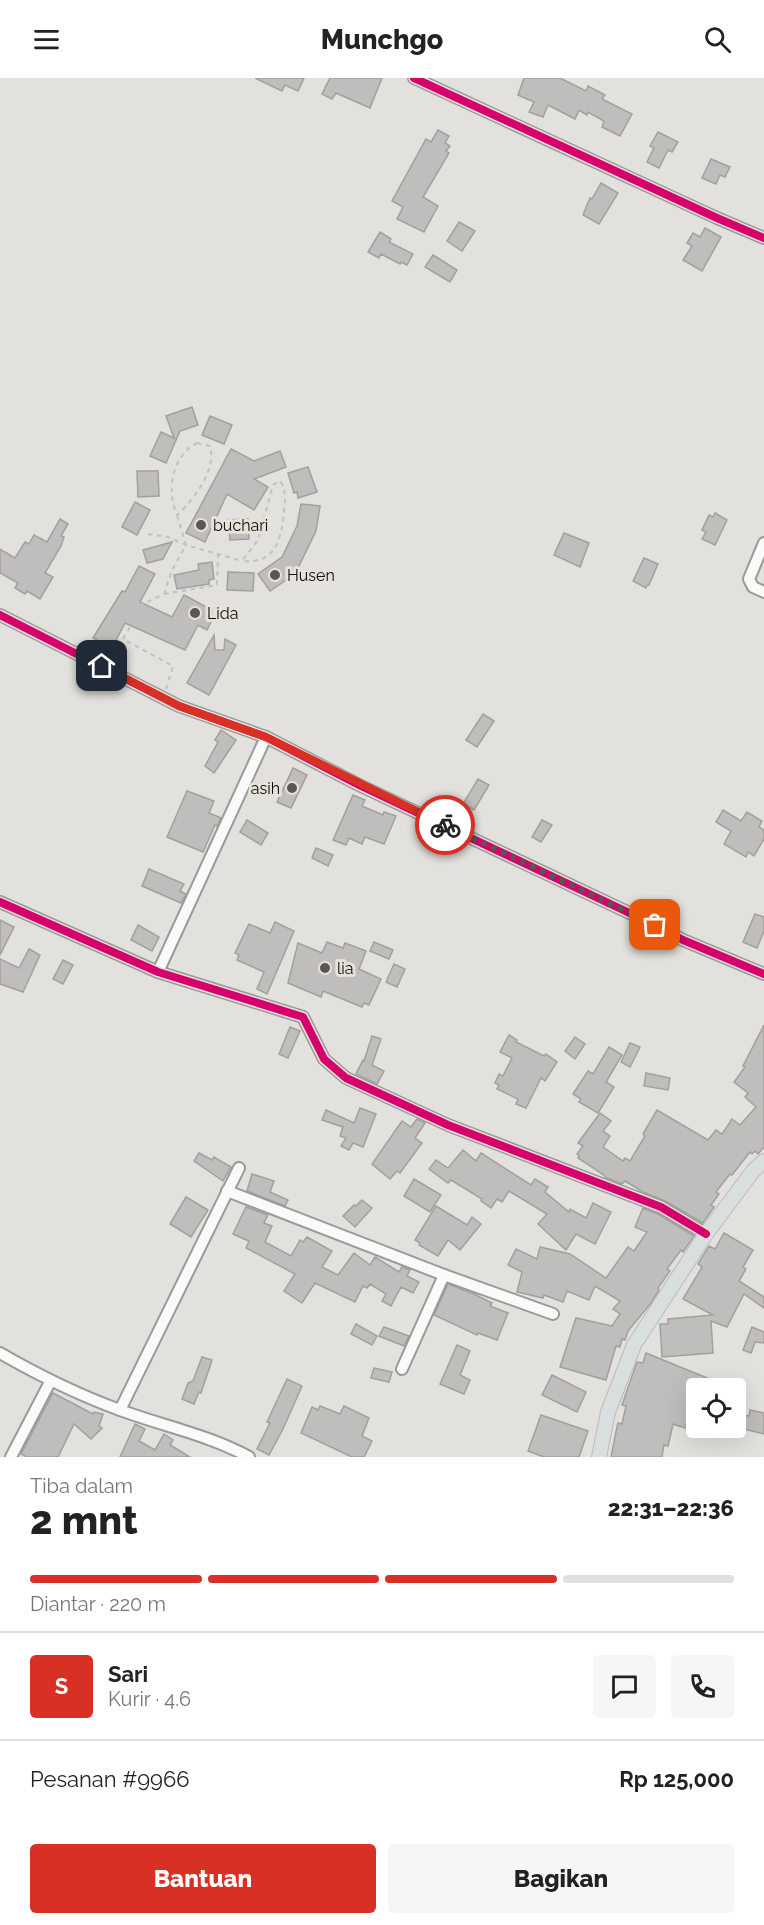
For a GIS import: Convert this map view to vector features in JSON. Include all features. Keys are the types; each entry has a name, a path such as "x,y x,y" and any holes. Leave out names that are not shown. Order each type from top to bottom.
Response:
{"main road":[{"path":"599,1457 608,1412 634,1345 706,1234 753,1171 764,1161"}],"street":[{"path":"414,78 764,238"},
{"path":"764,543 749,579 753,588 764,592"},
{"path":"0,615 179,706 266,737 361,786 683,940 764,974"},
{"path":"158,972 266,737"},
{"path":"0,902 158,972 303,1017 324,1059 346,1078 448,1125 661,1208 706,1234"},
{"path":"120,1410 239,1168"},
{"path":"227,1191 444,1275 553,1314"},
{"path":"402,1369 444,1275"},
{"path":"0,1353 50,1382 120,1410 220,1443 244,1456"},
{"path":"11,1457 50,1382"}],"path":[{"path":"164,594 172,570 186,545 172,504 171,488 179,459 188,448 197,443 210,446 212,460 202,483 177,514"},
{"path":"148,534 168,537 186,545 242,561 261,560 273,551 279,542 285,495 280,482 274,484 272,489 258,540 242,561"},
{"path":"164,697 173,666 123,639 143,604 164,594 217,585 218,555"}],"building":[{"path":"255,78 304,78 298,91 285,85 282,91"},
{"path":"330,78 382,78 370,108 336,93 332,99 322,94"},
{"path":"524,78 560,78 586,91 588,86 605,95 602,99 632,114 620,136 602,127 604,121 588,112 587,115 579,110 575,119 548,105 543,117 529,112 534,102 518,95"},
{"path":"438,130 449,136 445,143 450,146 446,151 449,153 423,197 438,206 424,232 397,219 403,207 392,201 426,139 431,142"},
{"path":"658,132 678,142 672,152 668,150 659,168 647,162 654,148 650,146"},
{"path":"711,159 730,167 725,177 720,175 716,184 702,178"},
{"path":"601,183 618,193 599,224 583,215 590,198 592,199"},
{"path":"459,222 475,231 462,251 447,241"},
{"path":"705,228 721,237 702,271 683,260 692,246 687,243 693,233 700,237"},
{"path":"380,232 391,239 389,242 413,254 407,265 401,262 400,264 381,254 379,258 368,252"},
{"path":"433,255 457,270 450,282 425,267"},
{"path":"192,407 198,425 180,431 166,463 150,456 161,432 174,438 166,416"},
{"path":"210,416 232,425 224,444 202,435"},
{"path":"231,449 254,461 280,451 286,467 254,479 268,487 254,510 227,494 205,542 186,533"},
{"path":"308,467 317,492 298,498 297,492 294,493 288,473"},
{"path":"137,471 158,471 159,496 138,497"},
{"path":"135,502 150,510 137,535 122,527"},
{"path":"301,504 320,506 316,531 295,574 270,591 258,574 282,557 297,526"},
{"path":"715,513 727,520 715,545 702,539 706,532 702,530 709,515 713,517"},
{"path":"60,519 68,524 61,536 64,537 61,546 45,573 53,577 40,599 27,591 25,594 15,588 18,583 0,573 0,549 15,558 25,542 29,544 34,535 47,542"},
{"path":"248,519 249,539 230,540 228,520"},
{"path":"564,533 589,543 580,567 554,555"},
{"path":"172,542 163,559 147,563 143,550"},
{"path":"644,558 658,564 646,588 633,581"},
{"path":"212,562 214,579 209,580 209,584 177,589 174,575 199,570 198,564"},
{"path":"139,566 155,574 140,602 172,617 184,595 212,610 212,620 207,630 198,625 185,650 125,623 112,648 93,638 122,591 125,592"},
{"path":"228,572 254,573 253,591 227,590"},
{"path":"214,635 215,650 224,650 225,639 236,645 209,695 187,683"},
{"path":"483,714 494,721 477,747 466,740"},
{"path":"221,730 236,740 214,773 205,766 218,742 215,740"},
{"name":"asih","path":"293,768 307,775 291,808 277,802"},
{"path":"478,779 489,785 474,810 463,804"},
{"path":"187,791 214,801 209,813 221,818 217,826 215,825 203,852 167,837"},
{"path":"353,795 365,800 362,806 383,815 384,812 396,816 384,844 365,837 362,844 349,838 346,845 333,840"},
{"path":"723,810 741,821 747,812 762,821 759,827 764,830 764,839 754,856 748,852 746,857 724,844 731,831 716,822"},
{"path":"247,820 268,833 261,845 240,832"},
{"path":"542,820 552,825 541,842 532,837"},
{"path":"316,848 333,855 328,866 312,858"},
{"path":"149,869 184,884 180,891 186,894 181,903 142,886"},
{"path":"755,914 764,917 764,931 757,948 743,942"},
{"path":"0,920 14,927 0,955"},
{"path":"275,922 294,931 267,994 257,989 264,972 237,960 239,955 235,953 249,924 270,933"},
{"path":"138,925 159,937 152,951 131,940"},
{"path":"327,942 343,948 345,943 366,951 359,969 381,979 369,1005 364,1003 362,1007 323,991 321,997 288,983 298,943 322,953"},
{"path":"374,942 393,950 389,959 370,951"},
{"path":"29,949 40,955 23,992 0,984 0,959 19,968"},
{"path":"63,960 73,965 63,984 53,979"},
{"path":"394,964 405,969 397,987 386,982"},
{"path":"764,1025 764,1147 758,1154 755,1151 752,1154 750,1152 732,1175 730,1174 716,1192 719,1194 711,1205 714,1207 703,1223 625,1181 622,1184 605,1177 578,1158 577,1154 583,1146 578,1143 600,1113 611,1121 603,1131 610,1136 603,1147 623,1161 625,1158 630,1161 657,1110 708,1140 716,1130 722,1134 732,1119 740,1125 756,1107 745,1097 748,1093 734,1082 745,1067 743,1066"},
{"path":"290,1027 300,1031 288,1058 279,1054"},
{"path":"509,1035 517,1040 516,1042 544,1056 546,1054 557,1062 545,1081 541,1078 526,1108 516,1104 518,1099 497,1089 499,1085 495,1083 499,1074 503,1076 512,1058 500,1052"},
{"path":"372,1036 381,1039 372,1065 384,1071 377,1084 356,1074 364,1061"},
{"path":"575,1037 585,1044 575,1059 565,1051"},
{"path":"630,1043 640,1047 630,1067 621,1062"},
{"path":"609,1047 622,1055 606,1082 614,1087 598,1113 579,1102 581,1099 573,1094 588,1071 593,1074"},
{"path":"646,1073 670,1078 668,1090 644,1086"},
{"path":"360,1108 376,1114 363,1147 353,1143 349,1150 341,1146 346,1138 340,1136 343,1127 322,1120 326,1110 354,1123"},
{"path":"417,1119 425,1123 415,1138 422,1143 400,1173 397,1171 390,1179 372,1164 402,1121 411,1127"},
{"path":"463,1150 476,1161 481,1153 531,1185 535,1179 548,1187 545,1192 569,1212 570,1209 586,1218 593,1203 611,1212 595,1244 576,1234 566,1250 538,1224 547,1214 509,1191 502,1202 497,1199 491,1208 481,1201 482,1199 451,1180 448,1183 429,1169 436,1160 448,1168"},
{"path":"199,1153 212,1160 214,1157 231,1167 223,1181 194,1161"},
{"path":"252,1174 274,1181 270,1192 288,1200 285,1206 247,1191"},
{"path":"414,1179 441,1195 430,1212 404,1196"},
{"path":"186,1197 208,1210 191,1237 170,1224"},
{"path":"362,1200 372,1208 355,1227 343,1216"},
{"path":"436,1206 467,1225 472,1217 481,1224 460,1250 448,1240 438,1256 419,1245 420,1243 415,1240"},
{"path":"246,1207 268,1215 264,1223 272,1226 265,1242 291,1256 300,1240 303,1242 307,1237 332,1251 322,1267 338,1275 354,1253 370,1265 375,1257 399,1272 402,1267 410,1270 407,1276 419,1282 413,1293 401,1287 391,1306 382,1301 386,1294 370,1284 367,1288 363,1286 355,1302 315,1283 302,1303 284,1291 295,1274 246,1248 249,1241 233,1234"},
{"path":"643,1208 658,1214 694,1236 667,1269 670,1271 658,1288 659,1290 628,1331 625,1340 622,1339 620,1347 616,1346 606,1380 560,1367 576,1318 612,1326 620,1314 613,1309 620,1301 595,1286 589,1300 567,1291 563,1302 544,1295 543,1298 517,1292 522,1272 508,1265 516,1249 537,1259 540,1247 570,1254 606,1278 628,1247 634,1251 647,1232 635,1227"},
{"path":"724,1233 753,1250 743,1267 746,1269 739,1281 764,1297 764,1308 744,1294 727,1327 711,1321 713,1353 662,1357 660,1324 668,1324 668,1319 713,1315 683,1299 702,1267 698,1264 709,1246 715,1249"},
{"path":"448,1284 474,1294 492,1303 490,1306 508,1313 497,1340 478,1333 477,1335 434,1315"},
{"path":"356,1324 377,1336 372,1345 351,1334"},
{"path":"384,1327 409,1336 404,1346 379,1336"},
{"path":"752,1327 764,1332 764,1343 755,1342 751,1353 743,1350"},
{"path":"457,1345 470,1351 460,1375 470,1380 464,1394 440,1384"},
{"path":"646,1353 707,1378 686,1378 686,1425 685,1428 673,1424 668,1446 664,1445 662,1457 611,1457 618,1423 622,1424 626,1406 622,1405 637,1362 643,1363"},
{"path":"202,1357 212,1360 201,1393 199,1392 194,1404 182,1399 188,1383 193,1381"},
{"path":"374,1368 392,1372 389,1382 371,1378"},
{"path":"552,1375 586,1392 577,1412 542,1395"},
{"path":"287,1379 302,1386 269,1455 257,1449"},
{"path":"53,1393 93,1414 94,1412 103,1414 99,1426 102,1428 91,1439 74,1424 58,1457 27,1457 21,1454"},
{"path":"320,1406 340,1414 344,1406 369,1418 362,1436 372,1441 364,1457 352,1457 301,1433 312,1407 318,1410"},
{"path":"750,1410 764,1413 764,1434 746,1430 746,1415 749,1416"},
{"path":"541,1415 588,1431 579,1457 544,1457 528,1451"},
{"path":"135,1424 145,1429 139,1441 155,1450 164,1434 173,1440 170,1445 190,1457 120,1457"}],"cycle path":[{"path":"414,78 764,238"},
{"path":"0,615 179,706 266,737 361,786 683,940 764,974"},
{"path":"0,902 158,972 303,1017 324,1059 346,1078 448,1125 661,1207 706,1234"}],"way so far":[{"path":"445,825 655,925"}],"place":[{"name":"buchari","path":"201,525"},
{"name":"Husen","path":"275,575"},
{"name":"Lida","path":"195,613"},
{"name":"asih","path":"292,788"},
{"name":"lia","path":"325,968"}],"route":[{"path":"102,666 179,706 266,737 361,786 445,825"}]}
